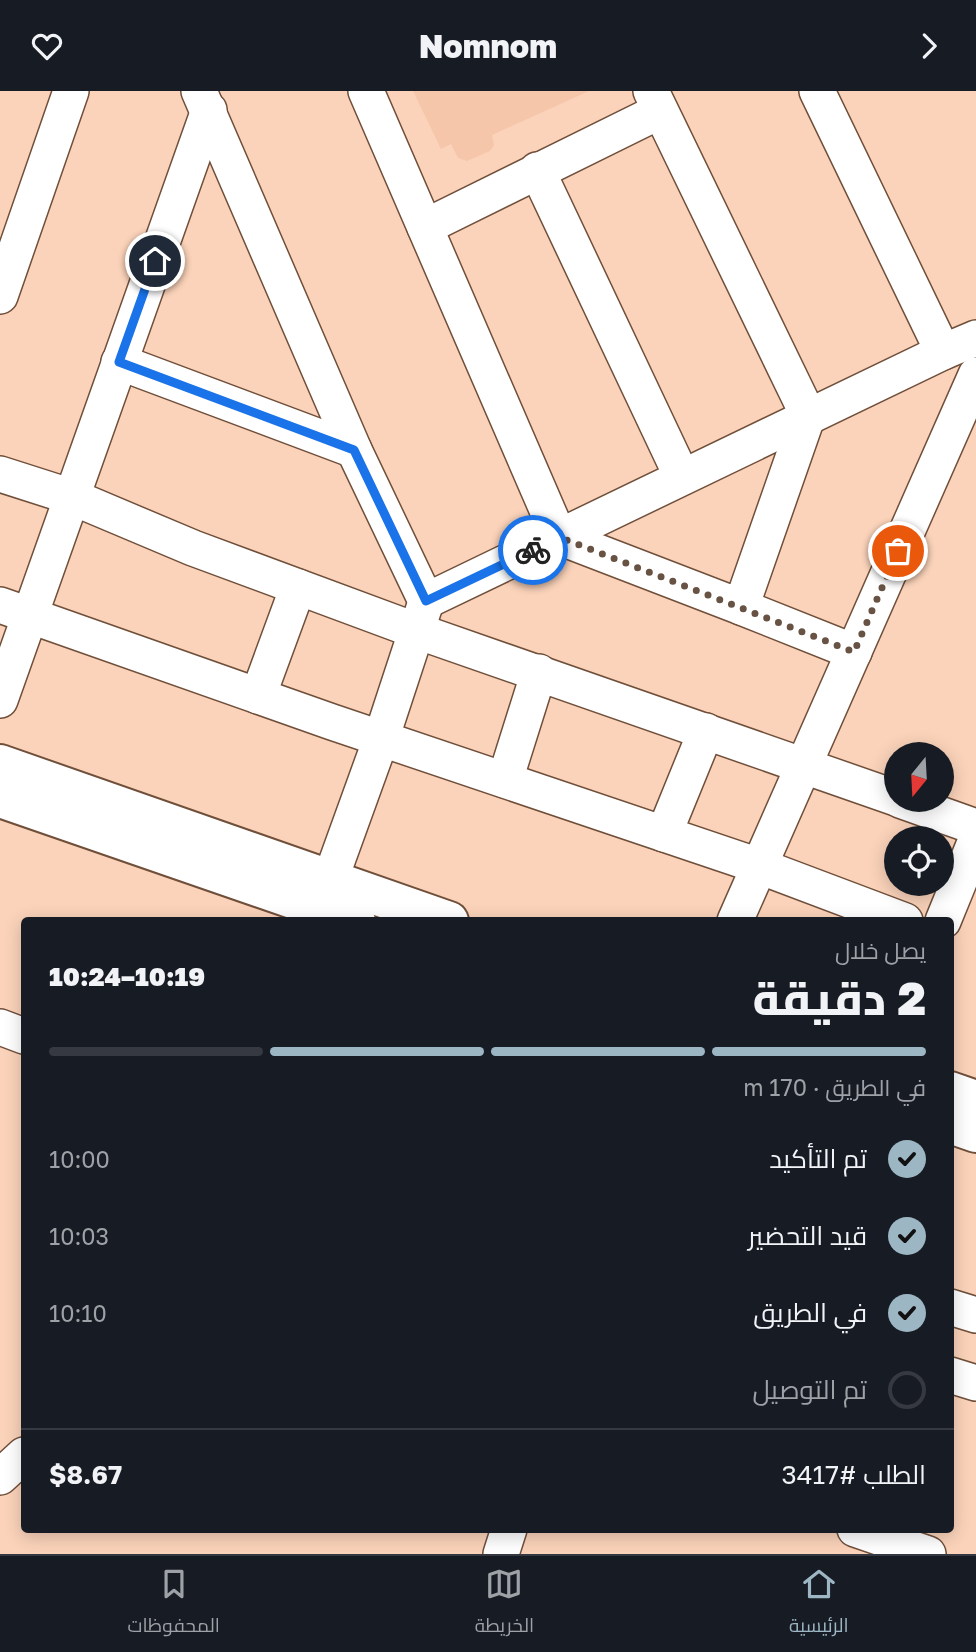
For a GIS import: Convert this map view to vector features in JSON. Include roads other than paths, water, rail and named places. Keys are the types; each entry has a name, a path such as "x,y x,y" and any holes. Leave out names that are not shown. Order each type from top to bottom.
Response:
{"main road":[{"path":"0,764 325,894 351,917"},
{"path":"0,798 325,894 431,917"},
{"path":"954,1092 976,1100"},
{"path":"954,1125 976,1133"}],"street":[{"path":"0,296 71,91"},
{"path":"366,91 559,537 854,652"},
{"path":"817,91 943,352"},
{"path":"0,701 15,610 72,497 204,101"},
{"path":"204,101 422,616 325,894"},
{"path":"425,227 537,170 656,101 808,415 741,607"},
{"path":"537,170 682,477"},
{"path":"422,616 559,537 808,415 976,338"},
{"path":"119,362 354,450"},
{"path":"737,917 976,375"},
{"path":"0,474 72,497 193,548 298,587 422,616 539,672 884,794"},
{"path":"258,696 298,587"},
{"path":"15,610 381,739 759,866 894,917"},
{"path":"505,780 539,672"},
{"path":"664,834 706,731"},
{"path":"934,812 976,827"},
{"path":"945,917 976,840"},
{"path":"0,1027 21,1034"},
{"path":"954,1308 976,1315"},
{"path":"0,1477 21,1458"},
{"path":"501,1554 508,1533"},
{"path":"867,1533 928,1554"}]}
